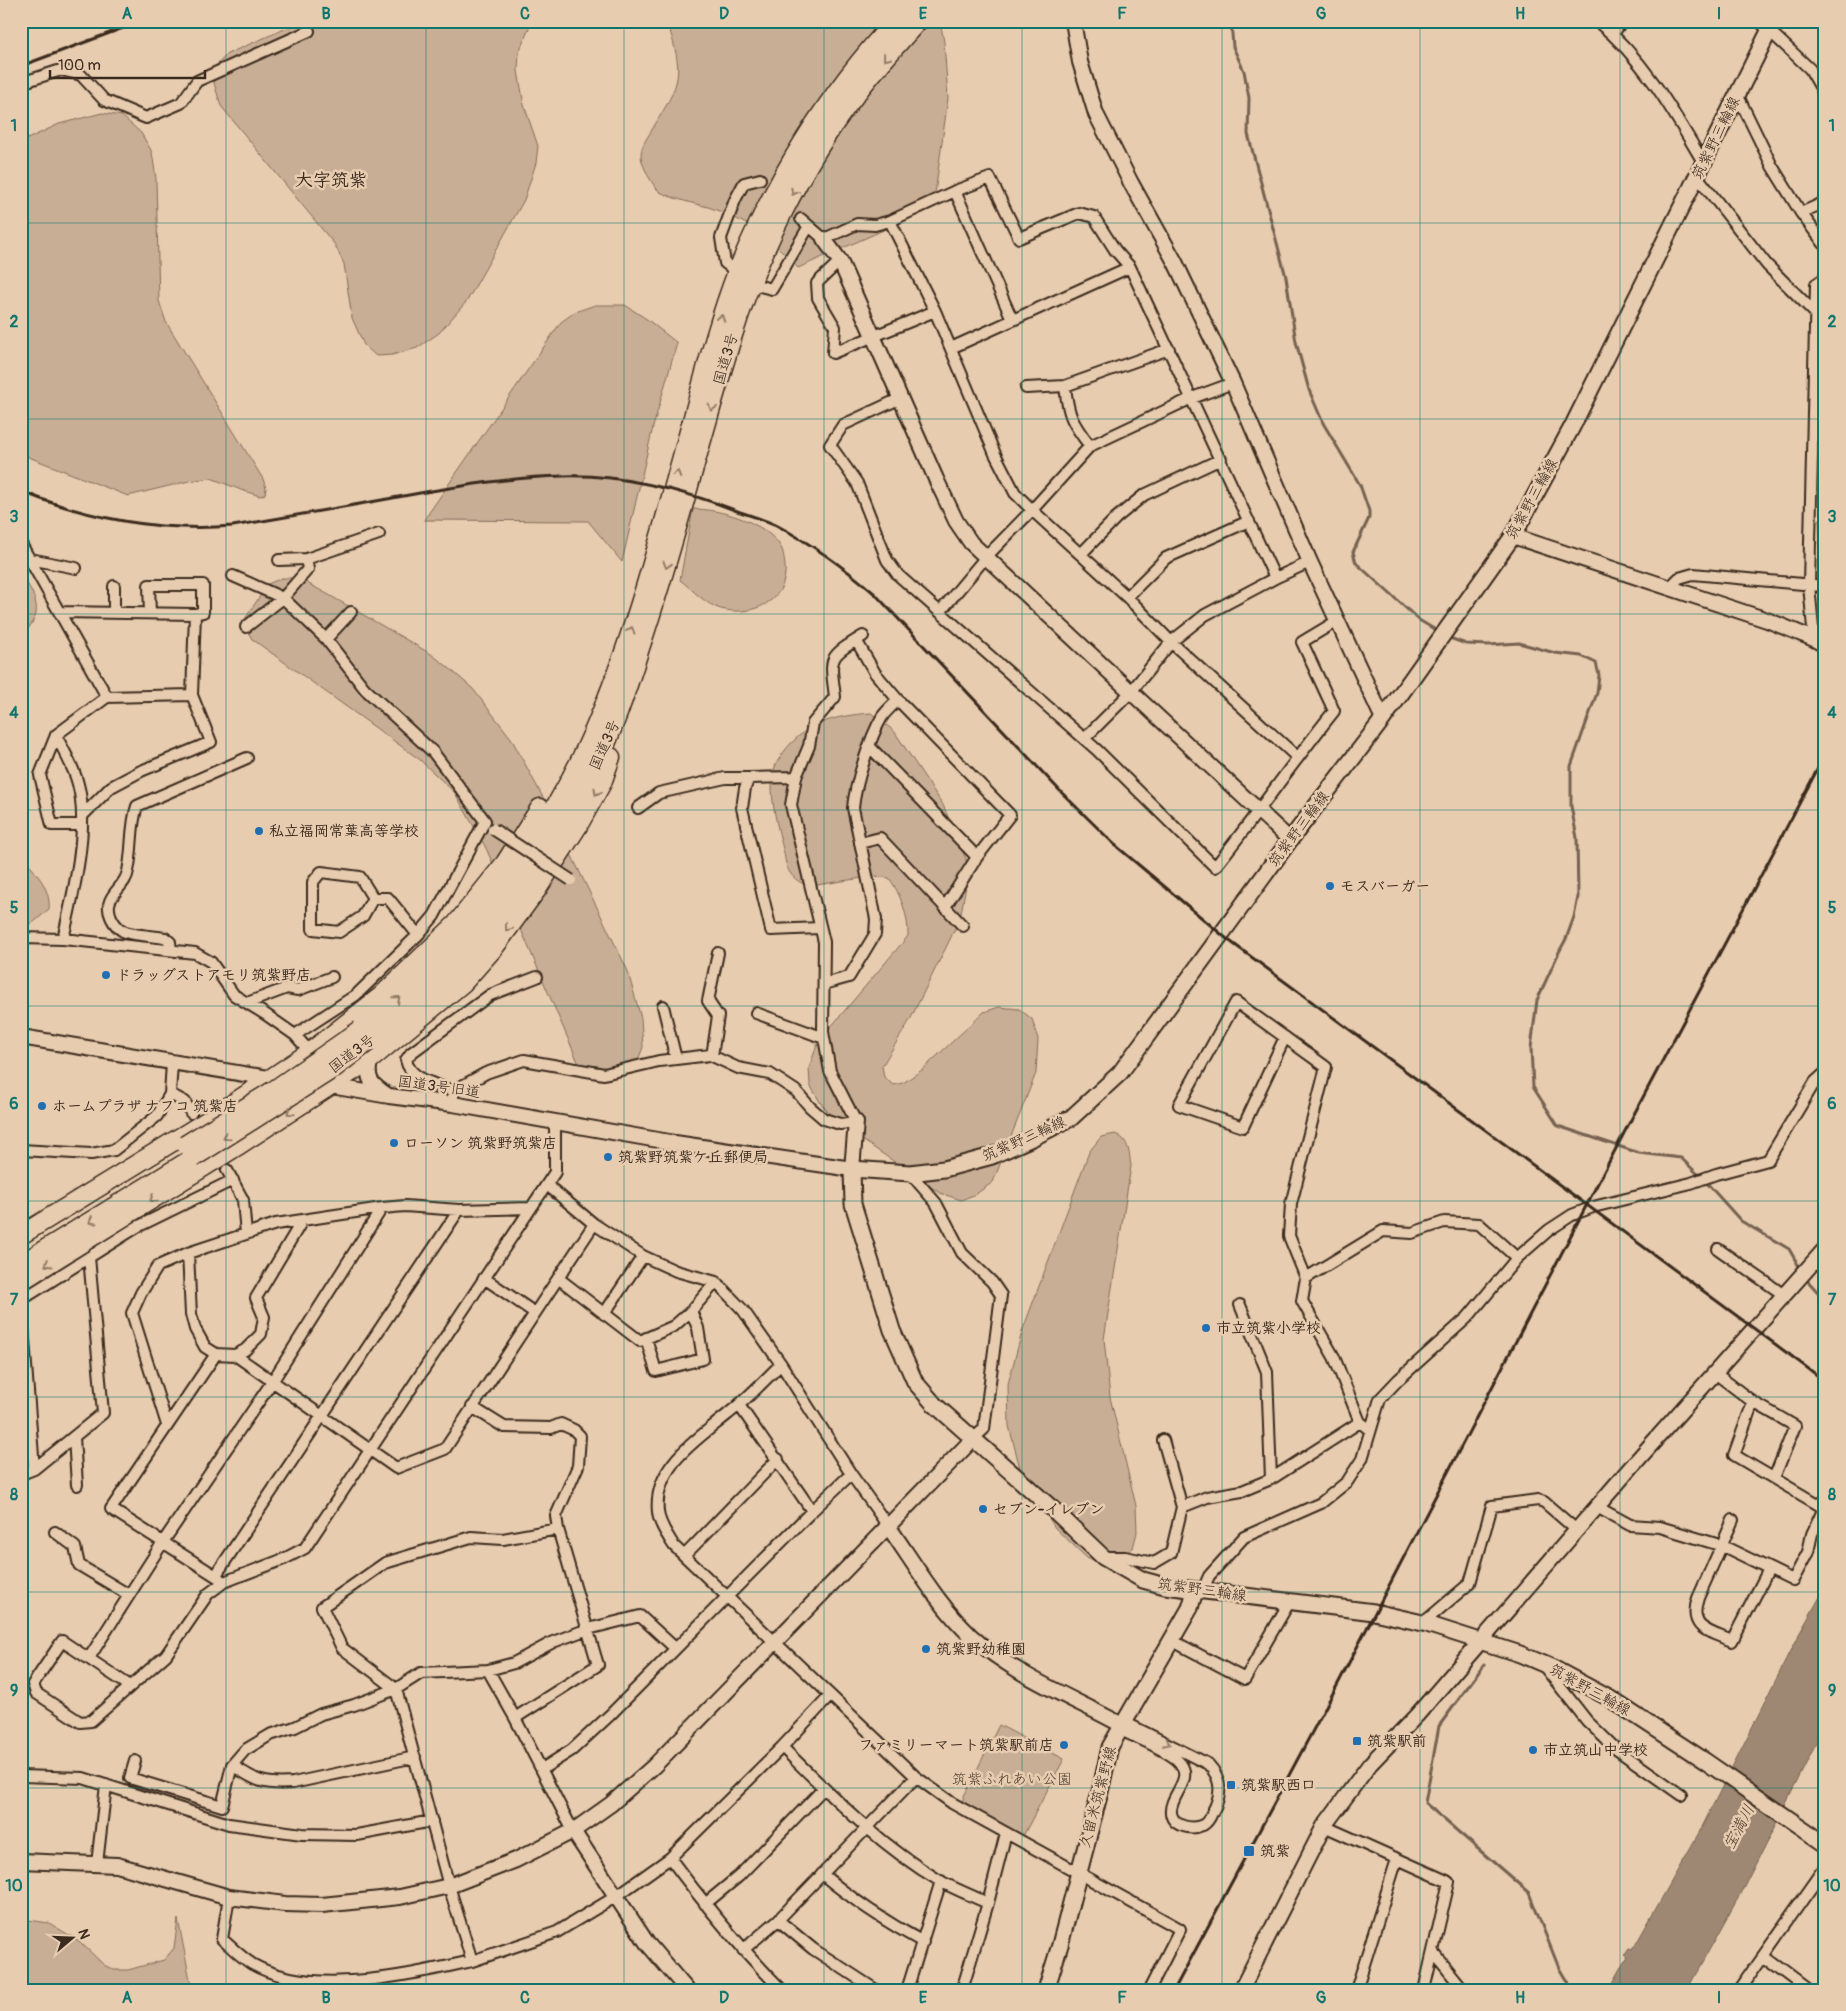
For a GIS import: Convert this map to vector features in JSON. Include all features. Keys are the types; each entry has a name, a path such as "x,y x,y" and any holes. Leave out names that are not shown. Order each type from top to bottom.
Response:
{"highway":[{"name":"国道3号","path":"364,1036 398,999 434,966 493,901 534,841 578,765 621,662 652,563 718,326 738,272 766,208 797,154 839,88 895,21"},
{"name":"国道3号","path":"21,1264 189,1152 274,1090 408,1010 446,976 504,912 548,852 600,757 616,721 668,564 733,333 781,216 809,164 851,100 918,21"},
{"path":"21,1280 239,1145 370,1060 463,982 494,948 536,891 578,826 602,783 622,726 641,646"},
{"path":"21,1235 205,1122 310,1052 381,996 412,968 456,924 505,863 569,761 589,718 621,662"},
{"name":"国道3号","path":"21,1246 189,1152"}],"main road":[{"name":"筑紫野三輪線","path":"1767,24 1737,94 1700,169 1572,427 1513,536 1383,719 1290,840 1143,1043 1120,1072 1071,1118 992,1156 944,1169 910,1173 852,1170 853,1204 892,1330 902,1357 915,1382 928,1397 1056,1512 1102,1557 1143,1580 1165,1586 1368,1612 1423,1623 1542,1663 1609,1698 1716,1768 1825,1844"},
{"name":"久留米筑紫野線","path":"1046,1990 1060,1946 1110,1747 1198,1591"}],"street":[{"path":"1073,21 1080,62 1096,114 1131,183 1175,262 1232,383 1310,562 1383,719"},
{"path":"1597,21 1613,34 1658,88 1700,169 1767,265 1825,323"},
{"path":"1613,34 1622,21"},
{"path":"1814,21 1825,26"},
{"path":"1767,24 1810,69 1825,95"},
{"path":"21,83 61,70 80,75 104,100 146,118 181,103 197,81 308,32"},
{"path":"1737,94 1772,166 1801,213 1825,245"},
{"path":"824,239 857,224 876,224 890,221 955,191 990,178 1019,238 1079,213 1094,217 1115,250 1130,267 1275,578"},
{"path":"738,272 725,263 722,238 735,200 744,183 760,179"},
{"path":"955,191 1012,319"},
{"path":"1801,213 1825,202"},
{"path":"801,219 824,239 840,261 956,521 971,543 1290,840"},
{"path":"890,221 935,311 995,454 1015,493 1128,597 1171,642 1297,757"},
{"path":"752,284 772,289 809,226"},
{"path":"840,261 817,283 818,298 835,327 833,353 935,311"},
{"path":"951,348 1130,267"},
{"path":"1819,642 1809,584 1816,284 1825,278"},
{"path":"1026,388 1065,386 1169,349"},
{"path":"940,612 985,558 1090,446 1192,398 1232,383"},
{"path":"1065,386 1067,409 1075,426 1090,446"},
{"path":"901,398 843,425 830,445 857,483 887,560 898,575 1085,738 1215,867 1259,812 1297,757 1334,711 1302,642 1337,621"},
{"path":"1081,554 1116,518 1144,495 1221,459"},
{"path":"1128,597 1166,558 1249,522"},
{"path":"279,560 306,558 379,534"},
{"path":"1513,536 1767,620 1819,642"},
{"path":"21,544 107,697"},
{"path":"246,627 283,598 308,568 306,558"},
{"path":"30,559 76,568"},
{"path":"1085,738 1130,693 1171,642 1205,615 1310,562"},
{"path":"1669,588 1679,578 1693,574 1825,586"},
{"path":"233,576 283,598 326,639 365,689 433,752 493,829 571,880"},
{"path":"59,612 195,614 203,612 203,585 149,585 150,613"},
{"path":"114,586 114,613"},
{"path":"326,639 351,612"},
{"path":"192,695 107,697 56,735 40,775 52,825 82,820 112,787 141,771 211,742 192,695 195,614"},
{"path":"852,1170 856,1122 830,1071 824,1038 824,942 791,805 796,777 809,746 813,723 835,697 831,663 837,652 860,638 875,673 898,700 1010,816 978,857 945,907"},
{"path":"824,984 849,977 875,934 876,919 852,808 854,791 875,730 883,715 898,700"},
{"path":"56,735 78,783 82,820 76,882 63,939"},
{"path":"870,747 978,857"},
{"path":"171,950 170,942 165,938 124,931 111,917 109,910 113,896 124,884 128,871 133,819 138,806 247,758"},
{"path":"638,808 659,794 725,778 796,777"},
{"path":"749,778 745,788 742,808 771,930 820,928"},
{"path":"295,1036 356,995 418,935 434,916 485,821"},
{"path":"860,844 880,838 962,926"},
{"path":"321,872 360,878 373,898 362,916 339,932 313,929 313,882 321,872"},
{"path":"373,898 388,898 418,935"},
{"path":"21,938 63,939 195,953 211,962 234,995 295,1036 310,1052"},
{"path":"712,1056 718,1016 708,1001 718,953"},
{"path":"247,1003 287,988 298,990 332,977"},
{"path":"537,977 490,995 411,1053 406,1060 408,1068 414,1075 453,1097 486,1073 524,1060 604,1074 659,1061 712,1056 738,1068 770,1074 796,1091 824,1119 840,1124 856,1122"},
{"path":"1285,1037 1243,1127 1179,1105 1236,1002 1285,1037 1326,1067 1291,1204 1289,1236 1306,1278 1302,1301 1334,1357 1360,1422 1370,1430"},
{"path":"663,1006 676,1059"},
{"path":"756,1013 824,1038"},
{"name":"国道3号旧道","path":"21,1038 388,1096 453,1097 555,1122 675,1143 852,1170"},
{"path":"370,1060 367,1073 374,1086 388,1096"},
{"path":"21,1150 91,1154 114,1150 156,1116 170,1094 172,1063"},
{"path":"1198,1591 1244,1537 1321,1503 1346,1482 1362,1459 1380,1399 1398,1380 1468,1317 1517,1258 1549,1230 1572,1215 1613,1201 1692,1182 1768,1160 1815,1082 1825,1073"},
{"path":"170,1094 185,1102 190,1113"},
{"path":"216,1354 111,1510 220,1578 284,1559 305,1548 555,1172 555,1122"},
{"path":"227,1170 243,1200 246,1234"},
{"path":"21,1861 117,1865 229,1897 285,1904 322,1905 400,1897 449,1886 516,1860 573,1831 611,1804 654,1766 984,1429 1001,1295 992,1282 962,1253 936,1203 910,1173"},
{"path":"34,1469 21,1300 137,1227 233,1180"},
{"path":"547,1185 594,1224 642,1256 676,1271 716,1282 744,1310 851,1474 940,1600 970,1635 1009,1665 1122,1725 1208,1764 1219,1778 1220,1793 1208,1821 1203,1825 1192,1828 1186,1828 1176,1822 1173,1818 1172,1807 1184,1778 1184,1771 1180,1763 1122,1725"},
{"path":"168,1425 132,1313 141,1293 158,1266 188,1253 276,1224 405,1206 459,1210 531,1208"},
{"path":"89,1658 163,1542 272,1382 382,1208"},
{"path":"130,1686 62,1641 33,1684 36,1692 80,1722 91,1721 166,1655 220,1578 320,1416 459,1210"},
{"path":"188,1253 191,1314 195,1329 205,1347 216,1354 235,1355 245,1350 261,1334 264,1317 256,1298 302,1221"},
{"path":"1306,1278 1383,1231 1412,1233 1444,1222 1479,1224 1517,1258"},
{"path":"235,1355 396,1468 427,1457 444,1449 594,1224"},
{"path":"1718,1248 1784,1295"},
{"path":"1241,1990 1324,1826 1370,1764 1417,1715 1597,1507 1825,1249"},
{"path":"604,1314 642,1256"},
{"path":"21,1472 24,1473 34,1469 103,1413 88,1257"},
{"path":"484,1278 535,1313"},
{"path":"558,1278 640,1341 674,1326 691,1311 716,1282"},
{"path":"1240,1305 1267,1372 1271,1478"},
{"path":"646,1338 656,1371 703,1359 698,1328 691,1311"},
{"path":"781,1364 739,1405 680,1455 668,1470 659,1490 658,1513 665,1532 674,1546 916,1776 952,1803 1180,1929 1149,1990"},
{"path":"1715,1373 1753,1402 1794,1426 1774,1478"},
{"path":"1597,1507 1630,1525 1660,1527 1723,1546 1793,1580 1808,1552 1812,1534 1824,1508 1734,1455 1753,1402"},
{"path":"739,1405 812,1511"},
{"path":"472,1408 504,1427 551,1428 561,1424 574,1430 580,1436 578,1466 556,1516 558,1529 598,1665 515,1718"},
{"path":"1182,1507 1207,1497 1242,1491 1271,1478 1360,1422"},
{"path":"74,1437 77,1485"},
{"path":"1102,1557 1125,1557 1154,1562 1170,1553 1182,1507 1163,1440"},
{"path":"685,1555 778,1459"},
{"path":"542,1770 572,1750 610,1715 851,1474"},
{"path":"1423,1623 1470,1583 1492,1506 1538,1500 1544,1502 1573,1527"},
{"path":"1733,1520 1694,1609 1696,1622 1701,1628 1732,1641 1768,1569"},
{"path":"472,1962 449,1886 396,1689 342,1648 322,1607 385,1564 471,1537 503,1539 558,1529"},
{"path":"55,1532 75,1547 79,1565 129,1595"},
{"path":"1171,1640 1245,1679 1290,1601"},
{"path":"135,1761 130,1778 222,1806 232,1764 245,1750 270,1735 295,1727 321,1714 354,1705 396,1689 421,1673 488,1670 514,1663 553,1642 588,1629 640,1616 675,1648"},
{"path":"1542,1663 1587,1721 1616,1749 1681,1795"},
{"path":"488,1670 573,1831 647,1943 687,1990"},
{"path":"229,1897 222,1940 251,1963 276,1974 300,1980 365,1980 412,1974 472,1962 557,1932 615,1897 670,1858 782,1747 830,1696"},
{"path":"782,1747 866,1828 902,1856 941,1881 988,1903"},
{"path":"232,1764 253,1780 273,1784 293,1783 415,1757"},
{"path":"21,1776 83,1778 229,1824 302,1834 357,1835 432,1820"},
{"path":"743,1950 778,1920 916,1776"},
{"path":"97,1864 106,1785"},
{"path":"705,1904 739,1876 824,1788"},
{"path":"1324,1826 1449,1882 1424,1990"},
{"path":"962,1990 988,1903 1006,1833"},
{"path":"670,1858 743,1950 781,1989"},
{"path":"1356,1990 1397,1859"},
{"path":"1739,1990 1825,1868"},
{"path":"822,1874 849,1897 887,1923 923,1942"},
{"path":"907,1990 941,1881"},
{"path":"778,1920 813,1949 876,1990"},
{"path":"1434,1953 1464,1990"},
{"path":"1763,1956 1808,1990"}],"green space":[{"path":"303,21 532,21 519,52 518,71 524,105 538,146 536,163 524,200 467,301 439,333 417,348 392,355 376,356 364,345 352,318 344,264 335,245 221,106 214,83 215,67 227,54"},
{"path":"667,21 940,21 944,42 948,98 933,208 798,268 768,239 746,224 722,212 676,199 660,192 648,175 643,164 641,152 643,145 670,99 677,77 676,54"},
{"path":"102,113 122,116 141,133 152,152 156,179 159,301 166,322 263,479 266,488 265,494 260,496 211,478 189,481 128,496 21,454 21,142 59,124"},
{"path":"595,305 625,305 677,343 653,427 622,562 588,521 424,520 561,322 575,312"},
{"path":"693,509 715,511 740,518 772,536 782,549 785,566 784,579 774,598 765,604 744,611 721,609 705,600 680,580"},
{"path":"1819,519 1825,520 1825,579 1821,579"},
{"path":"21,574 35,600 36,613 34,620 21,635"},
{"path":"282,578 298,578 431,654 473,689 511,738 546,803 627,969 641,1018 643,1047 636,1066 590,1075 578,1062 486,848 455,793 419,759 252,639 247,630 245,619 268,584"},
{"path":"871,713 894,731 943,805 966,859 967,880 960,919 910,1020 882,1066 884,1077 893,1085 903,1083 922,1070 984,1012 999,1007 1019,1009 1032,1019 1038,1039 1036,1073 993,1182 976,1194 961,1200 940,1193 836,1122 820,1102 810,1085 809,1068 818,1042 908,936 908,929 900,898 889,878 875,876 810,886 793,876 787,866 775,816 772,779 779,759 797,737 807,730 831,720"},
{"path":"21,855 44,886 49,901 49,909 34,922 21,928"},
{"path":"1115,1134 1120,1136 1126,1143 1131,1166 1104,1339 1110,1397 1136,1506 1137,1532 1133,1548 1120,1559 1106,1562 1088,1559 1055,1528 1021,1472 1009,1426 1008,1384 1022,1332 1089,1152 1101,1137"},
{"name":"筑紫ふれあい公園","path":"999,1725 1064,1759 1023,1836 962,1802"},
{"path":"21,1919 49,1923 79,1941 104,1965 114,1970 128,1970 164,1960 174,1948 178,1919 192,1990 21,1990"}],"water":[{"name":"宝満川","path":"1825,1588 1825,1735 1821,1734 1742,1891 1687,1990 1609,1990 1628,1956 1625,1954 1629,1948 1633,1949 1701,1829 1798,1636"}],"waterway":[{"path":"1231,21 1233,47 1244,71 1249,98 1248,134 1286,277 1296,342 1309,390 1323,423 1360,485 1369,511 1369,518 1353,552 1356,563 1419,620 1439,632"},
{"path":"1447,637 1466,644 1519,643 1555,653 1581,656 1596,663 1599,675 1597,693 1571,766 1571,806 1577,838 1578,897 1574,917 1566,939 1537,1000 1531,1048 1533,1087 1558,1126 1639,1153 1681,1158 1701,1177"},
{"path":"1705,1181 1741,1221 1789,1249 1801,1270"},
{"path":"1805,1278 1825,1300"},
{"path":"1484,1665 1439,1726 1425,1803 1529,1893 1559,1968 1572,1990"},
{"path":"1822,1990 1825,1986"}],"tunnel":[{"path":"760,179 801,219"}],"railway":[{"path":"21,66 142,21"},
{"path":"21,491 46,501 98,516 152,525 206,527 233,526 486,483 524,478 586,476 653,485 698,497 776,525 827,556 875,594 1062,793 1115,845 1227,939 1825,1381"},
{"path":"1174,1990 1340,1680 1624,1133 1825,755"}],"place":[{"name":"私立福岡常葉高等学校","path":"259,831"},
{"name":"モスバーガー","path":"1330,886"},
{"name":"ドラッグストアモリ筑紫野店","path":"106,975"},
{"name":"ホームプラザ ナフコ 筑紫店","path":"42,1106"},
{"name":"ローソン 筑紫野筑紫店","path":"394,1143"},
{"name":"筑紫野筑紫ケ丘郵便局","path":"608,1157"},
{"name":"市立筑紫小学校","path":"1206,1328"},
{"name":"セブン-イレブン","path":"983,1509"},
{"name":"筑紫野幼稚園","path":"926,1649"},
{"name":"筑紫駅前","path":"1357,1741"},
{"name":"ファミリーマート筑紫駅前店","path":"1064,1745"},
{"name":"市立筑山中学校","path":"1533,1750"},
{"name":"筑紫駅西口","path":"1231,1785"},
{"name":"筑紫","path":"1249,1851"}],"district":[{"name":"大字筑紫","path":"331,180"}]}
